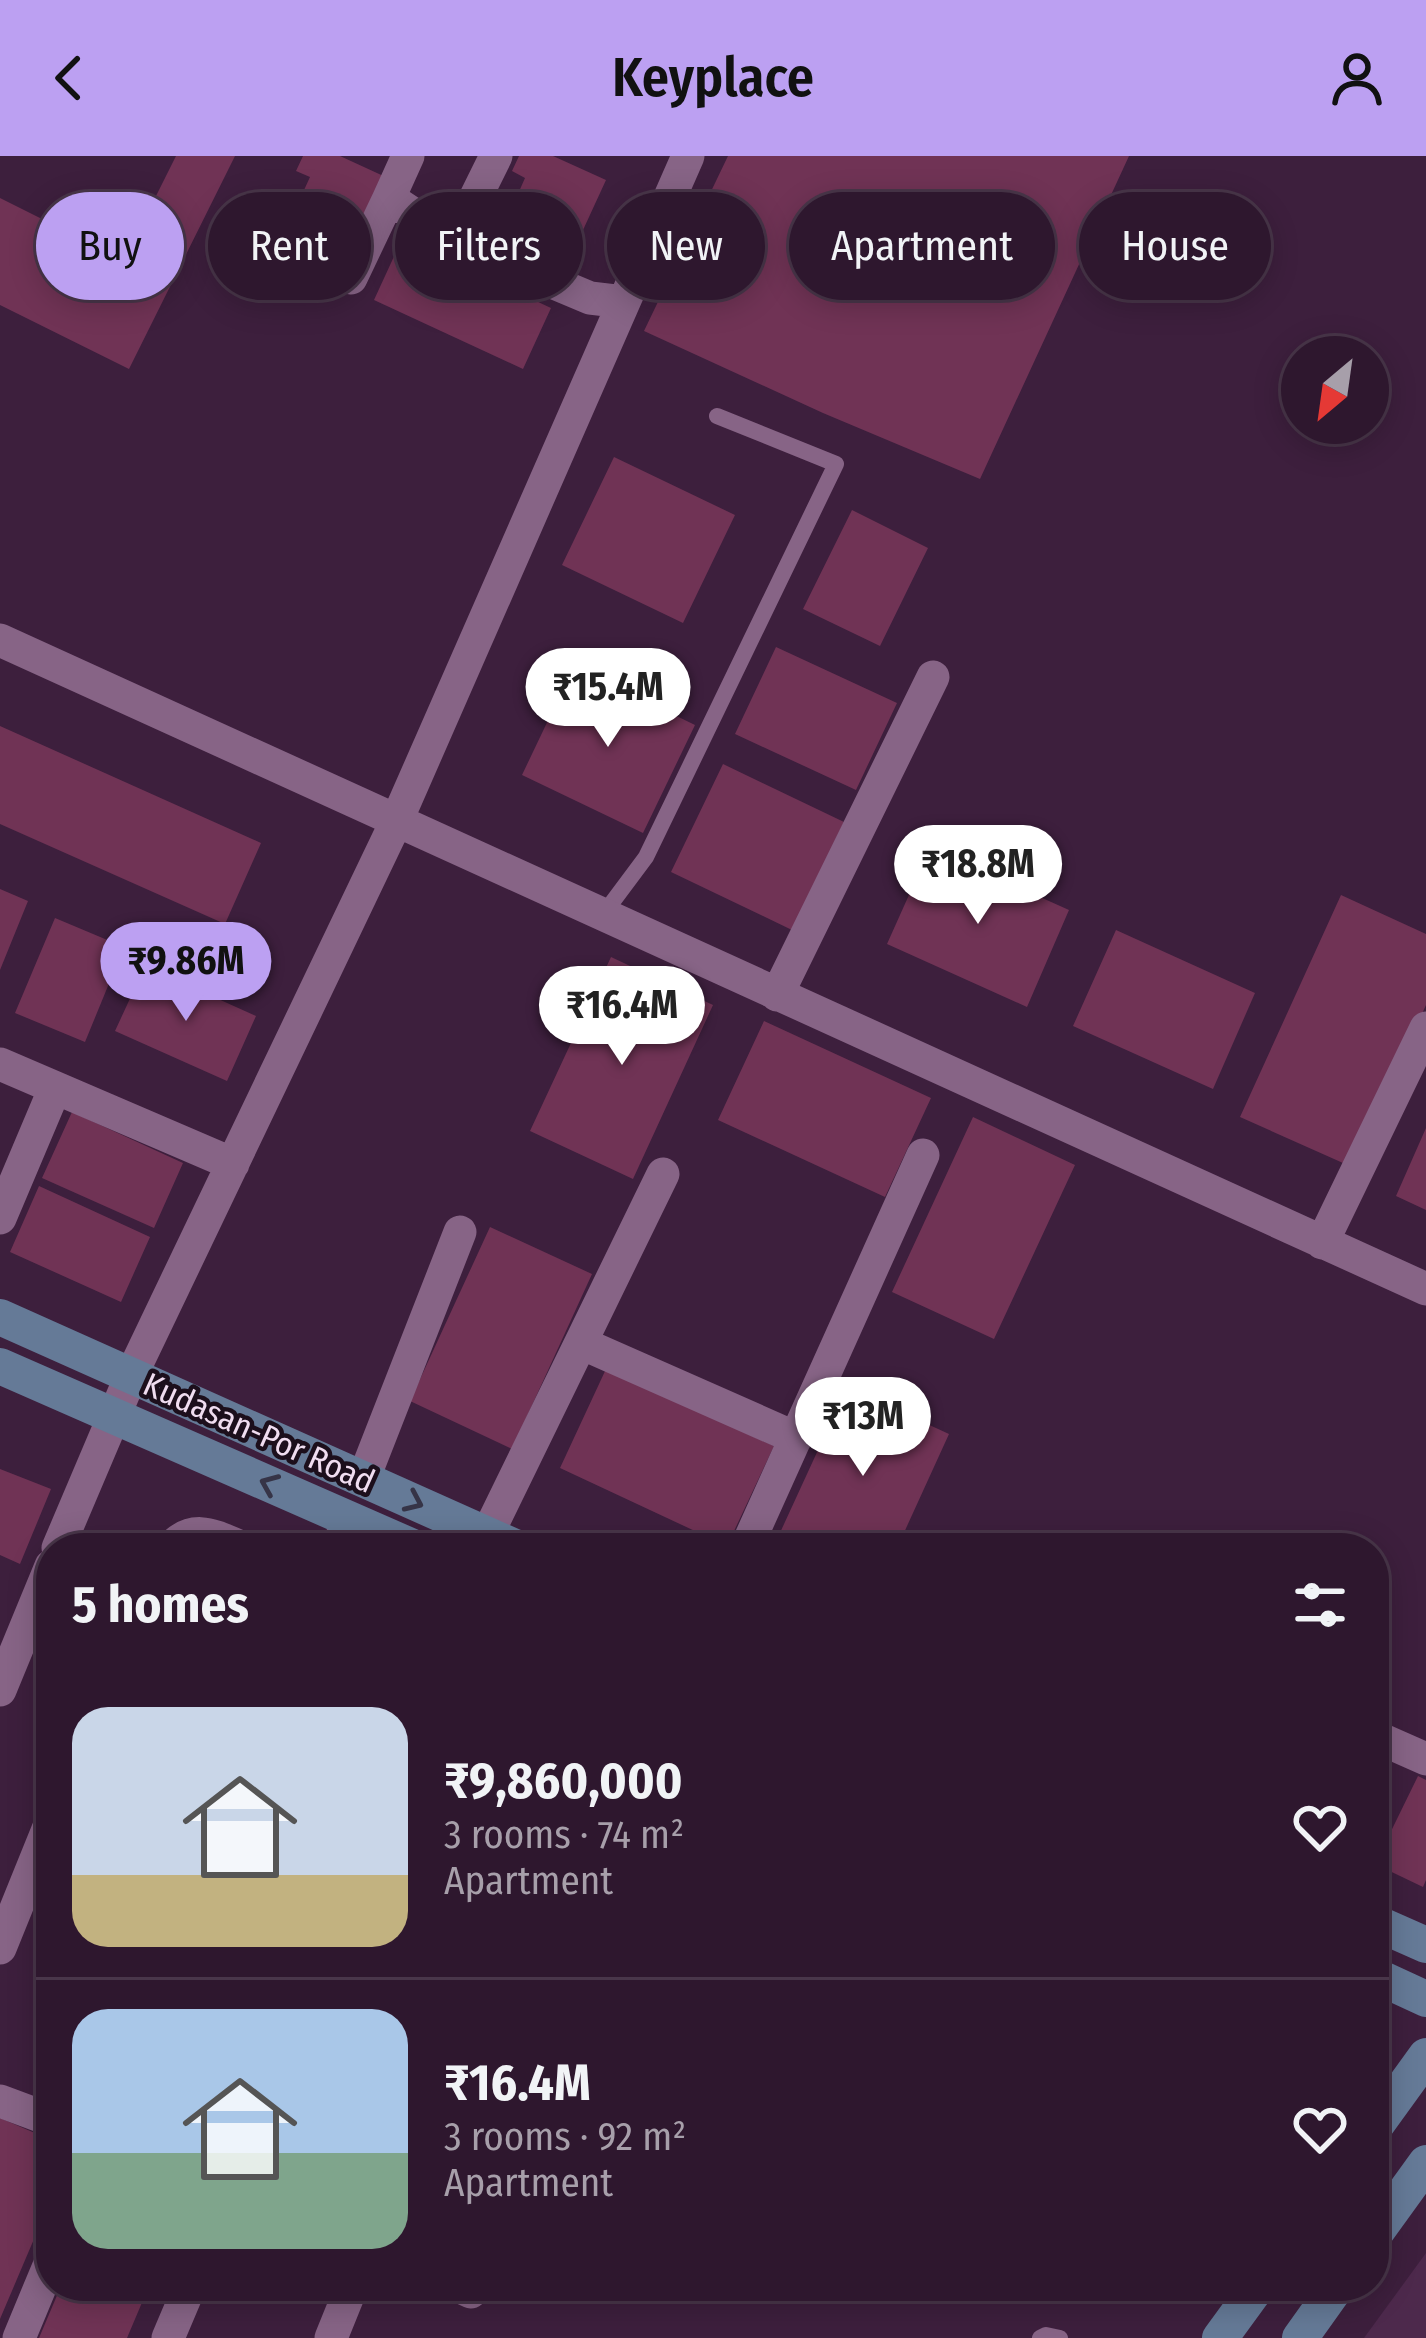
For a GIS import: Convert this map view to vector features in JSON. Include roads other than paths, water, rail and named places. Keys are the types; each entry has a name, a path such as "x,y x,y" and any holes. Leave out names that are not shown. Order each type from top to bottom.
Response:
{"street":[{"path":"371,236 408,156"},
{"path":"478,192 496,156"},
{"path":"64,1533 131,1376 396,823 688,156"},
{"path":"389,198 395,202"},
{"path":"583,295 624,302"},
{"path":"0,640 1426,1289"},
{"path":"777,995 933,677"},
{"path":"1322,1243 1426,1028"},
{"path":"0,1064 232,1164"},
{"path":"0,1218 12,1155 56,1088"},
{"path":"753,1533 923,1155"},
{"path":"505,1533 580,1342 663,1174"},
{"path":"363,1480 460,1232"},
{"name":"Kudasan-Por Road","path":"0,1317 484,1533"},
{"path":"580,1342 796,1438"},
{"name":"Kudasan-Por Road","path":"0,1366 343,1533"},
{"path":"0,1690 36,1602"},
{"path":"1389,1743 1426,1759"},
{"path":"0,1948 36,1859"},
{"path":"1389,1929 1426,1945"},
{"path":"1389,1982 1426,1999"},
{"path":"1389,2107 1426,2056"},
{"path":"0,2101 36,2114"},
{"path":"1389,2214 1426,2163"},
{"path":"19,2338 36,2297"},
{"path":"168,2338 184,2301"},
{"path":"331,2338 346,2301"},
{"path":"1220,2338 1247,2301"},
{"path":"1300,2338 1326,2301"}],"lane":[{"path":"601,917 646,857 836,464 717,416"},
{"path":"1040,2338 1060,2338"}]}
